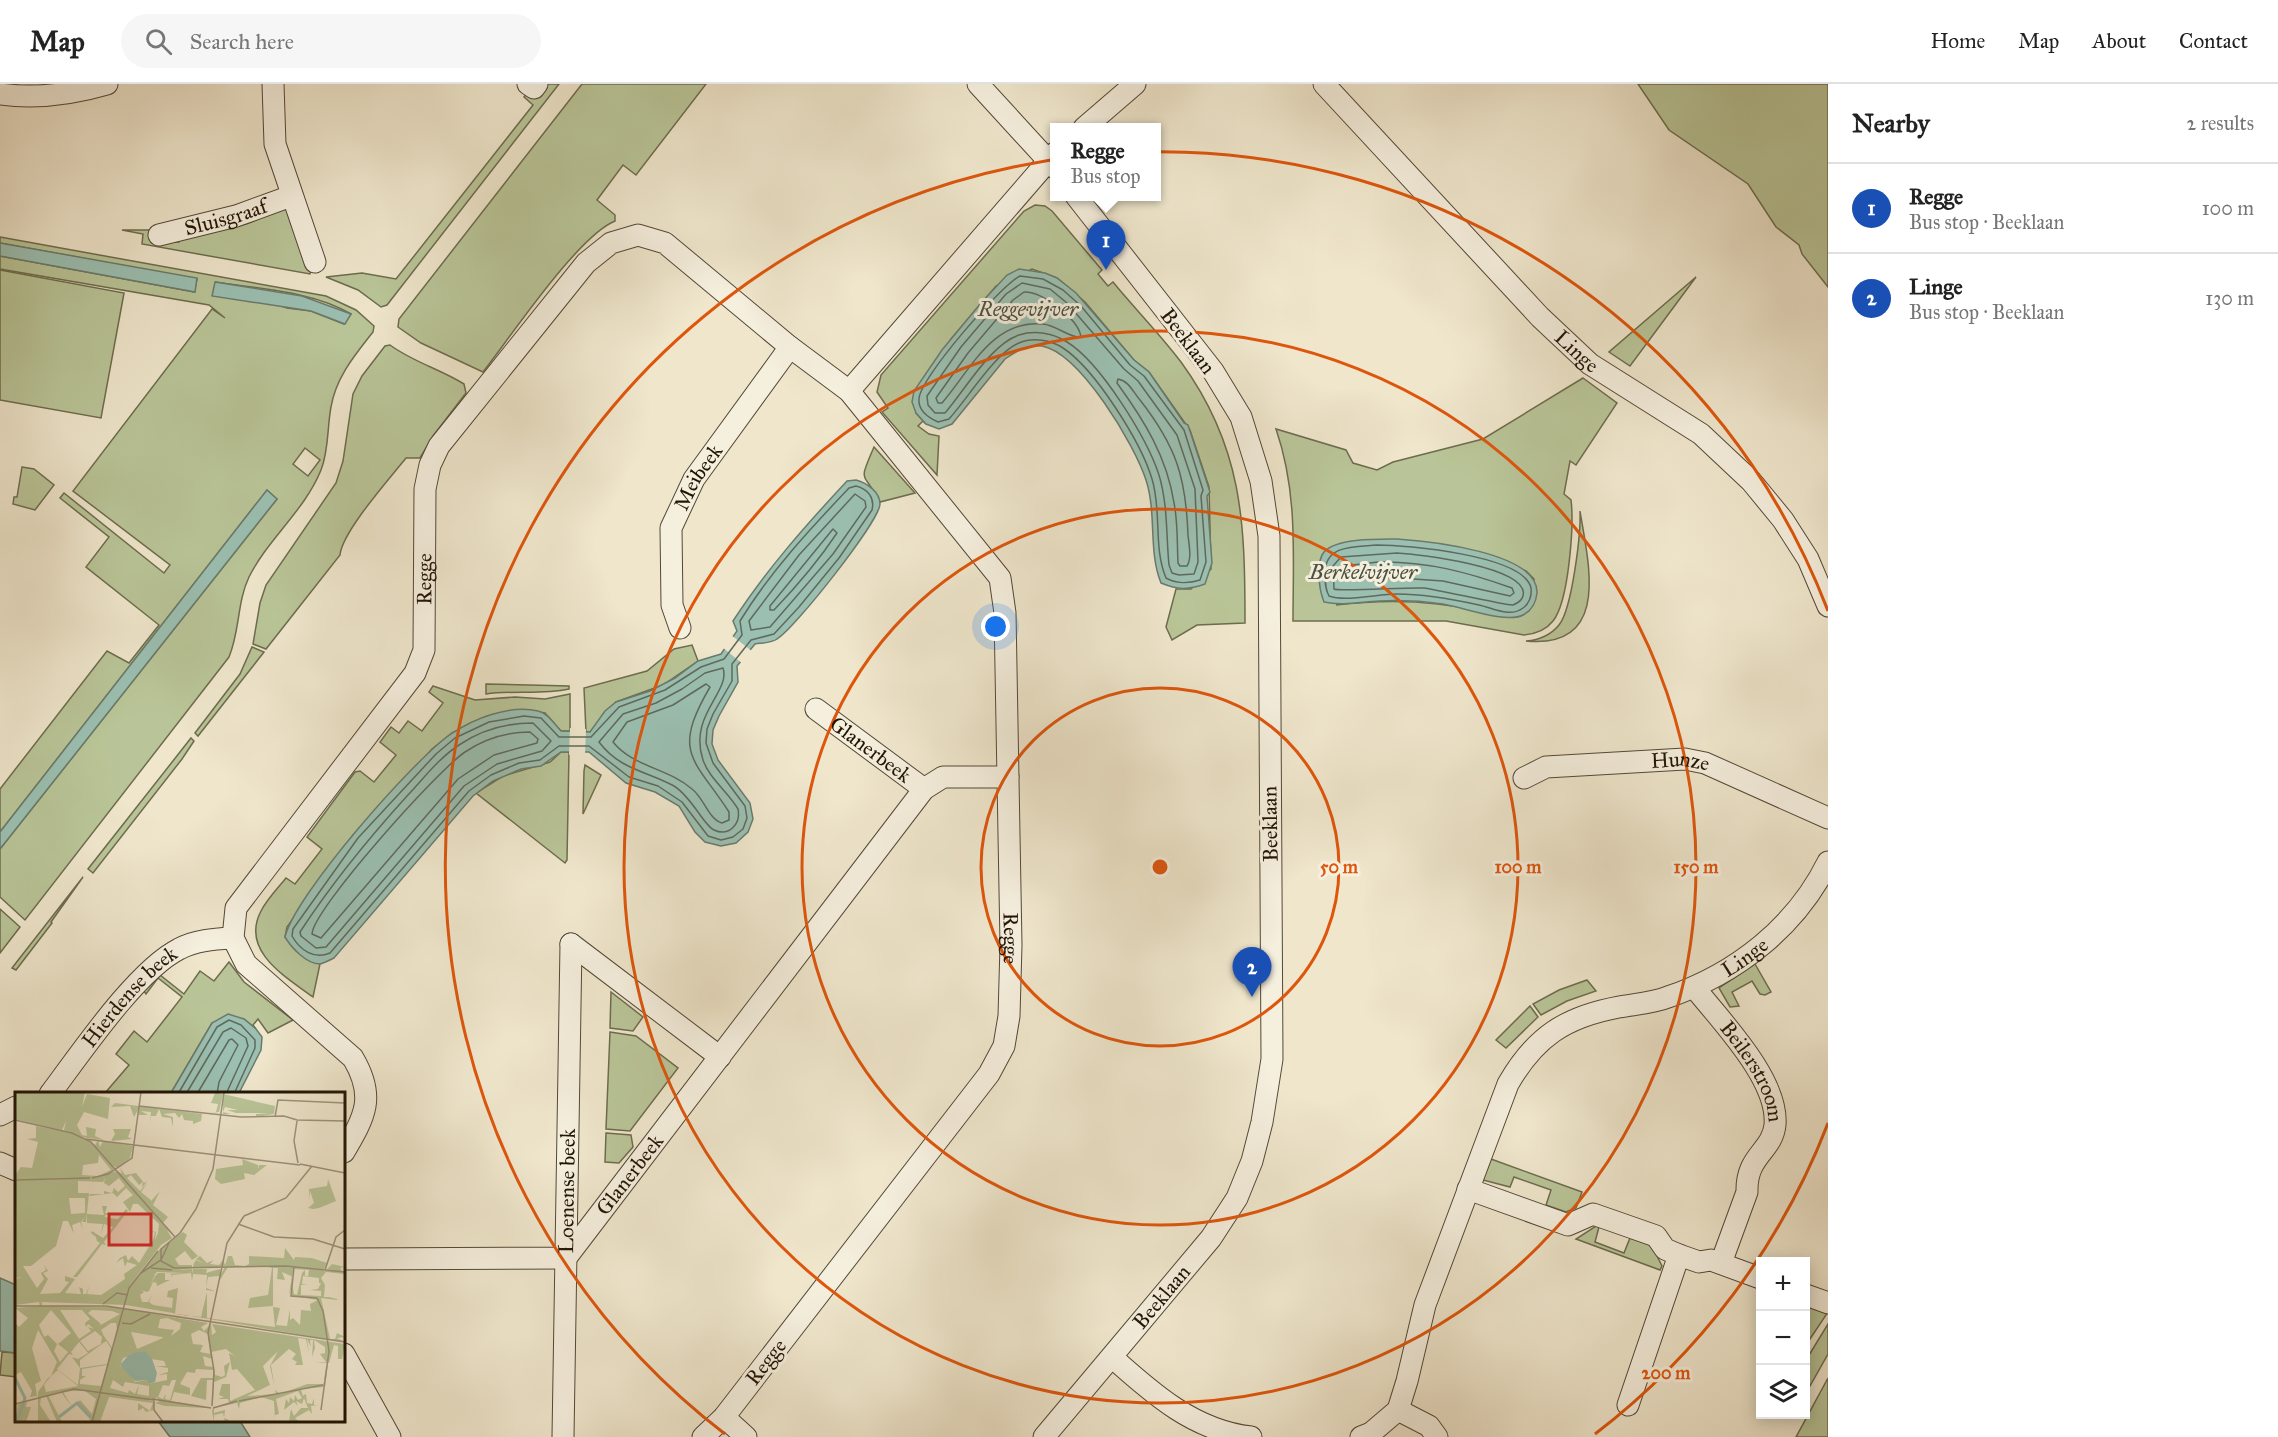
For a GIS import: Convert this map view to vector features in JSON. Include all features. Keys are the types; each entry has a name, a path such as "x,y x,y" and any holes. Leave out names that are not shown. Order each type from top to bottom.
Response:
{"street":[{"path":"0,94 80,92 106,84"},
{"name":"Sluisgraaf","path":"273,84 275,144 315,262"},
{"path":"528,84 534,88 537,84"},
{"path":"978,84 1050,158"},
{"path":"1090,123 1135,84"},
{"name":"Linge","path":"1324,84 1540,317 1590,364 1701,434 1751,481 1783,520 1808,559 1828,606"},
{"path":"849,391 1050,162"},
{"name":"Sluisgraaf","path":"159,235 236,216 291,196"},
{"name":"Beeklaan","path":"1044,1437 1113,1358 1211,1238 1237,1198 1252,1161 1269,1089 1272,1059 1269,536 1261,481 1241,417 1213,371 1080,201"},
{"name":"Regge","path":"233,938 236,908 415,673 424,650 425,489 430,465 439,446 586,263 611,243 638,236 666,243 790,347 849,391 1000,578 1005,614 1011,945 1006,1038 999,1057 724,1417 703,1437"},
{"name":"Meibeek","path":"680,628 672,605 671,528 694,479 790,347"},
{"name":"Glanerbeek","path":"816,709 924,789"},
{"name":"Hunze","path":"1524,778 1546,767 1685,759 1705,763 1828,818"},
{"name":"Glanerbeek","path":"566,1258 924,789 943,777 1008,777"},
{"name":"Linge","path":"1398,1410 1425,1305 1508,1084 1522,1059 1540,1040 1555,1029 1598,1012 1667,998 1734,966 1762,946 1798,908 1828,862"},
{"path":"233,938 246,964 353,1058 365,1078 366,1101 360,1124 345,1150"},
{"name":"Hierdense beek","path":"52,1092 154,965 181,947 209,940 233,938"},
{"name":"Loenense beek","path":"563,1437 571,944 720,1057"},
{"name":"Beilerstroom","path":"1694,987 1758,1070 1770,1101 1775,1125 1770,1143 1754,1158 1747,1179 1747,1192 1721,1263"},
{"path":"0,1115 15,1108"},
{"path":"0,1162 15,1170"},
{"path":"1468,1189 1568,1225 1593,1214 1656,1236 1665,1249 1699,1263 1711,1260 1756,1276"},
{"path":"1628,1405 1679,1255"},
{"path":"345,1259 566,1258"},
{"path":"1810,1296 1828,1303"},
{"path":"345,1356 390,1437"},
{"path":"1113,1358 1150,1391 1182,1414 1211,1427 1251,1437"},
{"path":"1361,1437 1371,1433 1398,1410 1429,1426 1437,1437"},
{"path":"724,1417 747,1437"}],"shaded area":[{"path":"536,84 559,84 387,305 381,307 358,290 326,277 362,273 396,279 533,105 524,97"},
{"path":"582,84 706,84 636,175 623,165 597,200 615,215 615,221 600,230 565,266 483,372 421,343 398,327 399,319"},
{"path":"1638,84 1828,84 1828,287 1802,254 1799,245 1776,227 1748,184 1669,130"},
{"path":"1035,205 1045,206 1052,211 1102,270 1098,274 1108,286 1113,282 1165,341 1202,394 1217,425 1236,487 1244,552 1245,623 1197,625 1172,640 1166,627 1176,589 1191,589 1211,569 1209,487 1190,430 1149,372 1134,360 1085,302 1057,278 1032,269 996,286 951,339 916,413 926,424 923,421 918,426 929,434 939,436 937,475 882,412 888,408 877,392 881,375 1024,211"},
{"path":"274,206 288,207 312,264 310,274 142,244 143,234 122,230 161,230 168,242 179,242 179,236 244,225 267,214"},
{"path":"0,237 326,296 356,310 374,326 373,332 347,367 337,386 331,407 325,455 314,485 249,577 242,596 233,647 229,657 25,920 0,897 0,849 277,499 267,490 0,832 0,789 107,651 129,663 159,625 86,567 109,537 60,498 64,493 164,573 170,565 73,491 212,309 225,318 209,305 0,269 0,256 194,292 197,279 0,243","holes":["215,282 303,296 320,300 351,314 344,324 311,311 287,308","305,448 320,460 308,476 293,464"]},
{"path":"0,270 124,293 101,418 0,400"},
{"path":"1696,277 1630,366 1609,352"},
{"path":"390,345 464,384 466,393 433,436 420,458 406,458 379,491 349,533 340,555 266,649 253,644 260,603 266,585 336,483 343,461 353,394 362,376 385,346"},
{"path":"1583,378 1617,403 1576,465 1570,461 1564,494 1571,500 1572,527 1567,581 1558,611 1547,627 1524,635 1446,621 1293,621 1291,500 1283,453 1276,429 1346,450 1353,463 1377,470 1393,462 1483,439","holes":["1497,558 1526,571 1534,579 1529,611 1517,617 1505,617 1462,607 1426,603 1390,601 1336,605"]},
{"path":"874,447 915,493 880,502 864,473"},
{"path":"22,467 34,469 54,485 35,510 13,504 14,497 17,497"},
{"path":"1580,511 1589,577 1588,598 1583,617 1572,631 1553,640 1526,641 1548,635 1556,629 1564,616 1575,571"},
{"path":"692,645 698,661 663,685 616,702 590,732 586,732 584,688 647,671 674,649"},
{"path":"252,647 264,652 198,736 195,733 240,674"},
{"path":"486,684 569,686 569,689 486,694"},
{"path":"433,686 475,700 515,697 545,699 570,694 570,731 561,731 545,713 524,710 487,716 452,733 432,749 353,835 287,927 285,937 309,960 320,964 313,997 279,972 261,951 256,939 256,925 261,911 286,878 295,884 322,849 307,837 355,772 360,771 374,782 396,755 380,742 391,727 399,733 408,721 422,731 443,703 429,692"},
{"path":"191,738 194,741 182,759 93,873 88,869"},
{"path":"561,752 569,752 567,860 565,863 476,793 503,776 550,762"},
{"path":"585,765 601,775 583,814 584,771"},
{"path":"83,877 16,970 12,968"},
{"path":"0,909 20,927 0,953"},
{"path":"229,962 244,982 293,1020 268,1033 258,1019 253,1025 256,1029 244,1019 212,1023 172,1092 106,1092 129,1065 116,1054 134,1031 147,1042 182,997 158,978 146,994 144,991 160,975 184,994 200,971 214,981"},
{"path":"1755,964 1771,992 1765,995 1760,994 1752,981 1732,992 1739,1006 1730,1007 1719,988"},
{"path":"1587,980 1596,991 1567,1001 1541,1015 1533,1004 1559,990"},
{"path":"611,992 643,1017 633,1031 610,1028"},
{"path":"1530,1006 1538,1017 1506,1048 1496,1040"},
{"path":"610,1032 636,1036 678,1068 630,1131 606,1129"},
{"path":"606,1133 631,1135 633,1147 619,1163 605,1162"},
{"path":"1491,1159 1582,1192 1576,1208 1566,1212 1546,1205 1551,1190 1514,1177 1510,1187 1483,1180"},
{"path":"1596,1226 1599,1227 1595,1242 1624,1253 1630,1238 1652,1246 1662,1266 1660,1270 1576,1239"},
{"path":"1810,1300 1828,1312 1810,1339"},
{"path":"1828,1324 1828,1354 1810,1386 1810,1353"},
{"path":"2,1352 15,1353 15,1377 0,1375"},
{"path":"1828,1378 1828,1437 1796,1437 1806,1419 1810,1419 1810,1411"}],"water":[{"path":"0,243 197,278 195,292 0,256"},
{"name":"Reggevijver","path":"1019,269 1045,273 1057,278 1076,293 1134,360 1149,372 1184,423 1188,425 1210,492 1207,496 1212,563 1205,584 1183,588 1161,583 1155,558 1149,493 1140,464 1104,402 1089,382 1057,352 1042,346 1032,346 1009,356 952,424 939,429 926,424 916,413 912,402 914,391 942,350 1007,275"},
{"path":"215,282 302,296 351,314 345,324 311,311 212,296"},
{"path":"856,480 864,483 878,496 880,504 876,515 852,552 801,616 775,640 755,644 737,666 738,682 713,730 712,744 718,760 750,803 753,819 748,832 736,843 721,846 705,842 695,832 679,806 655,792 626,783 589,752 561,752 541,766 521,769 493,781 473,796 334,958 320,964 315,963 304,958 291,945 285,937 293,918 332,861 411,770 451,734 492,714 527,709 542,712 561,731 590,732 605,711 616,702 650,691 675,678 698,661 721,654 737,631 733,621 773,566 847,481"},
{"path":"267,490 277,499 0,849 0,832"},
{"name":"Berkelvijver","path":"1397,539 1455,546 1501,558 1520,568 1533,579 1537,593 1534,603 1523,615 1506,618 1427,602 1387,601 1344,604 1324,602 1320,588 1319,566 1324,552 1330,547 1348,542"},
{"path":"228,1014 244,1019 262,1037 261,1050 240,1092 172,1092 212,1023"},
{"path":"0,1278 15,1285 15,1353 0,1351"},
{"path":"159,1422 241,1422 250,1437 170,1437"}],"pier":[{"path":"731,635 753,652 743,664 722,647"},
{"path":"570,728 586,729 585,755 569,755"}],"place":[{"name":"Regge","path":"1106,270"},
{"name":"Linge","path":"1252,997"}]}
